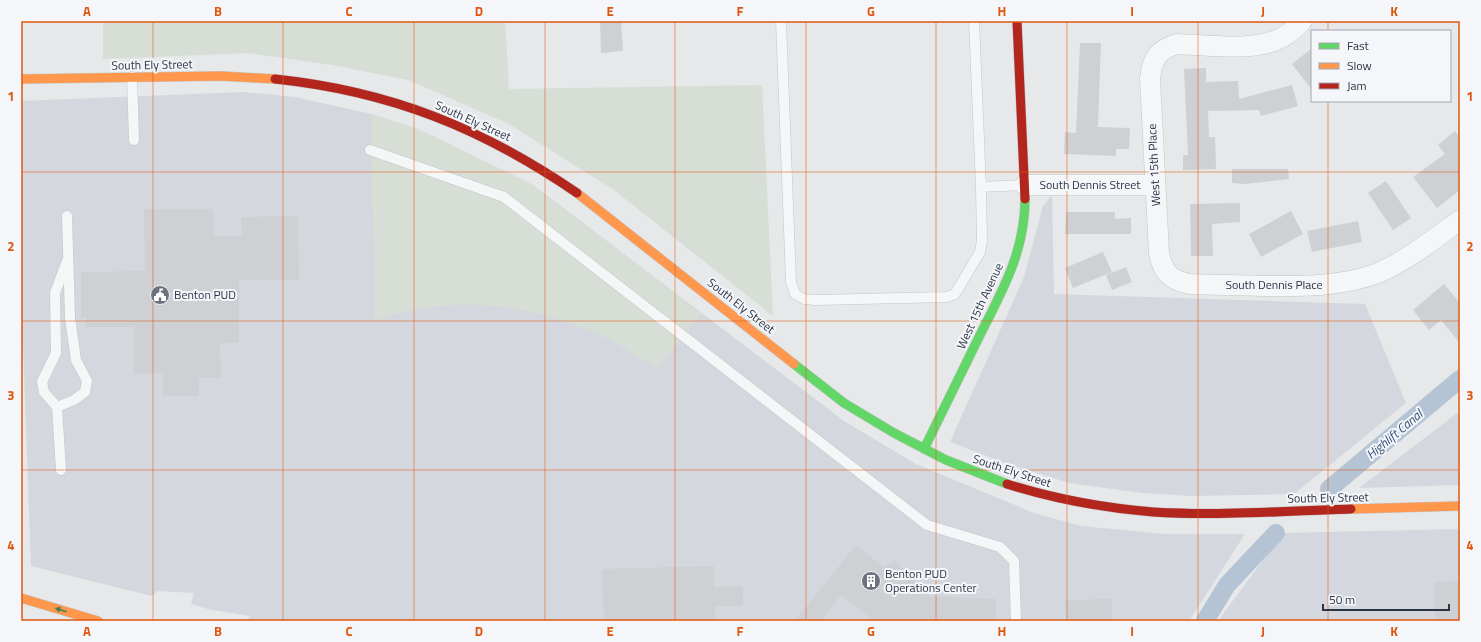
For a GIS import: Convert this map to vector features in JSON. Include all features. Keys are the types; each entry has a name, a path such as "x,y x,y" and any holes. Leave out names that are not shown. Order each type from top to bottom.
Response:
{"main road":[{"name":"West 15th Avenue","path":"924,449 1012,270 1022,234 1025,212 1025,185 1017,21"},
{"name":"South Ely Street","path":"21,79 242,76 290,80 334,88 399,103 452,123 501,146 551,175 580,195 844,403 887,430 924,449 973,472 1018,488 1056,498 1140,511 1188,513 1460,506"},
{"path":"21,598 98,621"}],"street":[{"name":"West 15th Place","path":"1169,276 1164,269 1159,253 1150,80 1151,67 1159,52 1167,47 1177,44 1248,46 1265,44 1280,38 1293,30 1302,21"},
{"name":"South Dennis Street","path":"1025,185 1155,185"},
{"name":"South Dennis Place","path":"1169,276 1179,282 1190,284 1303,286 1323,285 1361,279 1414,254 1460,220"}],"lane":[{"path":"781,21 791,282 795,294 804,299 816,300 947,298 955,294 980,252 982,240 981,187 974,21"},
{"path":"132,77 134,140"},
{"path":"370,150 504,197 927,525 1000,547 1014,561 1016,621"},
{"path":"981,187 1025,185"},
{"path":"57,407 74,400 85,392 87,381 76,360 70,310 67,216"},
{"path":"61,470 57,407 44,392 42,382 56,353 55,293 69,256"}],"shaded area":[{"path":"103,21 505,21 509,89 762,85 773,316 614,190 509,124 408,80 332,65 249,53 103,59"},
{"path":"243,92 295,97 371,114 418,129 533,185 844,421 916,464 1034,513 1081,526 1164,534 1245,534 1189,621 247,621 250,616 208,609 191,604 194,593 158,591 152,596 31,566 21,291 21,101"},
{"path":"371,114 418,129 533,185 702,314 657,368 613,342 578,326 521,310 493,306 464,305 435,307 405,312 375,320"},
{"path":"1052,195 1054,294 1365,304 1406,403 1294,494 1191,496 1142,493 1069,483 1005,463 950,442 1024,277 1043,206"},
{"path":"1460,411 1460,485 1359,488"},
{"path":"1460,529 1460,621 1218,621 1283,533"}],"building":[{"path":"600,21 621,21 623,51 601,53"},
{"path":"1080,43 1101,43 1098,127 1130,128 1129,149 1116,149 1116,156 1064,154 1065,132 1076,133"},
{"path":"1311,49 1311,89 1292,64"},
{"path":"1206,68 1206,82 1238,81 1239,99 1292,85 1298,106 1261,116 1259,110 1208,111 1209,137 1215,137 1216,169 1183,170 1183,155 1188,155 1184,69"},
{"path":"1455,131 1460,138 1460,190 1437,208 1413,177 1445,154 1438,145"},
{"path":"1232,169 1288,169 1289,179 1245,184 1232,183"},
{"path":"1386,181 1411,218 1393,230 1368,193"},
{"path":"1240,203 1240,222 1212,224 1213,256 1191,256 1190,204"},
{"name":"Benton PUD","path":"144,209 213,209 214,236 242,236 241,217 298,216 299,280 239,280 239,343 220,343 221,378 199,378 199,396 163,396 163,373 134,374 134,327 86,327 86,318 81,318 81,272 145,271"},
{"path":"1291,211 1303,234 1261,257 1249,234"},
{"path":"1066,212 1115,212 1115,219 1131,218 1131,234 1065,234"},
{"path":"1358,221 1362,242 1312,252 1307,231"},
{"path":"1103,252 1112,272 1073,288 1065,268"},
{"path":"1126,267 1132,282 1112,290 1106,275"},
{"path":"1444,284 1460,303 1460,343 1441,320 1429,330 1413,310"},
{"name":"Benton PUD Operations Center","path":"856,545 885,568 894,560 930,596 996,599 996,621 875,621 841,595 821,621 795,621"},
{"path":"714,566 714,587 743,586 743,606 715,606 715,621 604,621 602,569"},
{"path":"1434,582 1460,582 1460,621 1435,621"},
{"path":"1112,599 1112,621 1066,621 1065,600"}],"waterway":[{"name":"Highlift Canal","path":"1329,489 1460,379"},
{"name":"Highlift Canal","path":"1205,621 1227,585 1276,533"}],"traffic: fast":[{"path":"924,449 1010,272 1021,237 1025,199"},
{"path":"794,364 844,403 894,433 946,460 1007,484"}],"traffic: slow":[{"path":"21,79 221,76 275,79"},
{"path":"577,193 794,364"},
{"path":"1351,509 1460,506"},
{"path":"21,598 98,621"}],"traffic: jam":[{"path":"1017,21 1025,199"},
{"path":"275,79 357,93 396,103 434,116 506,149 577,193"},
{"path":"1007,484 1080,502 1153,512 1228,513 1351,509"}],"place":[{"name":"Benton PUD","path":"160,295"},
{"name":"Benton PUD Operations Center","path":"871,581"}]}
